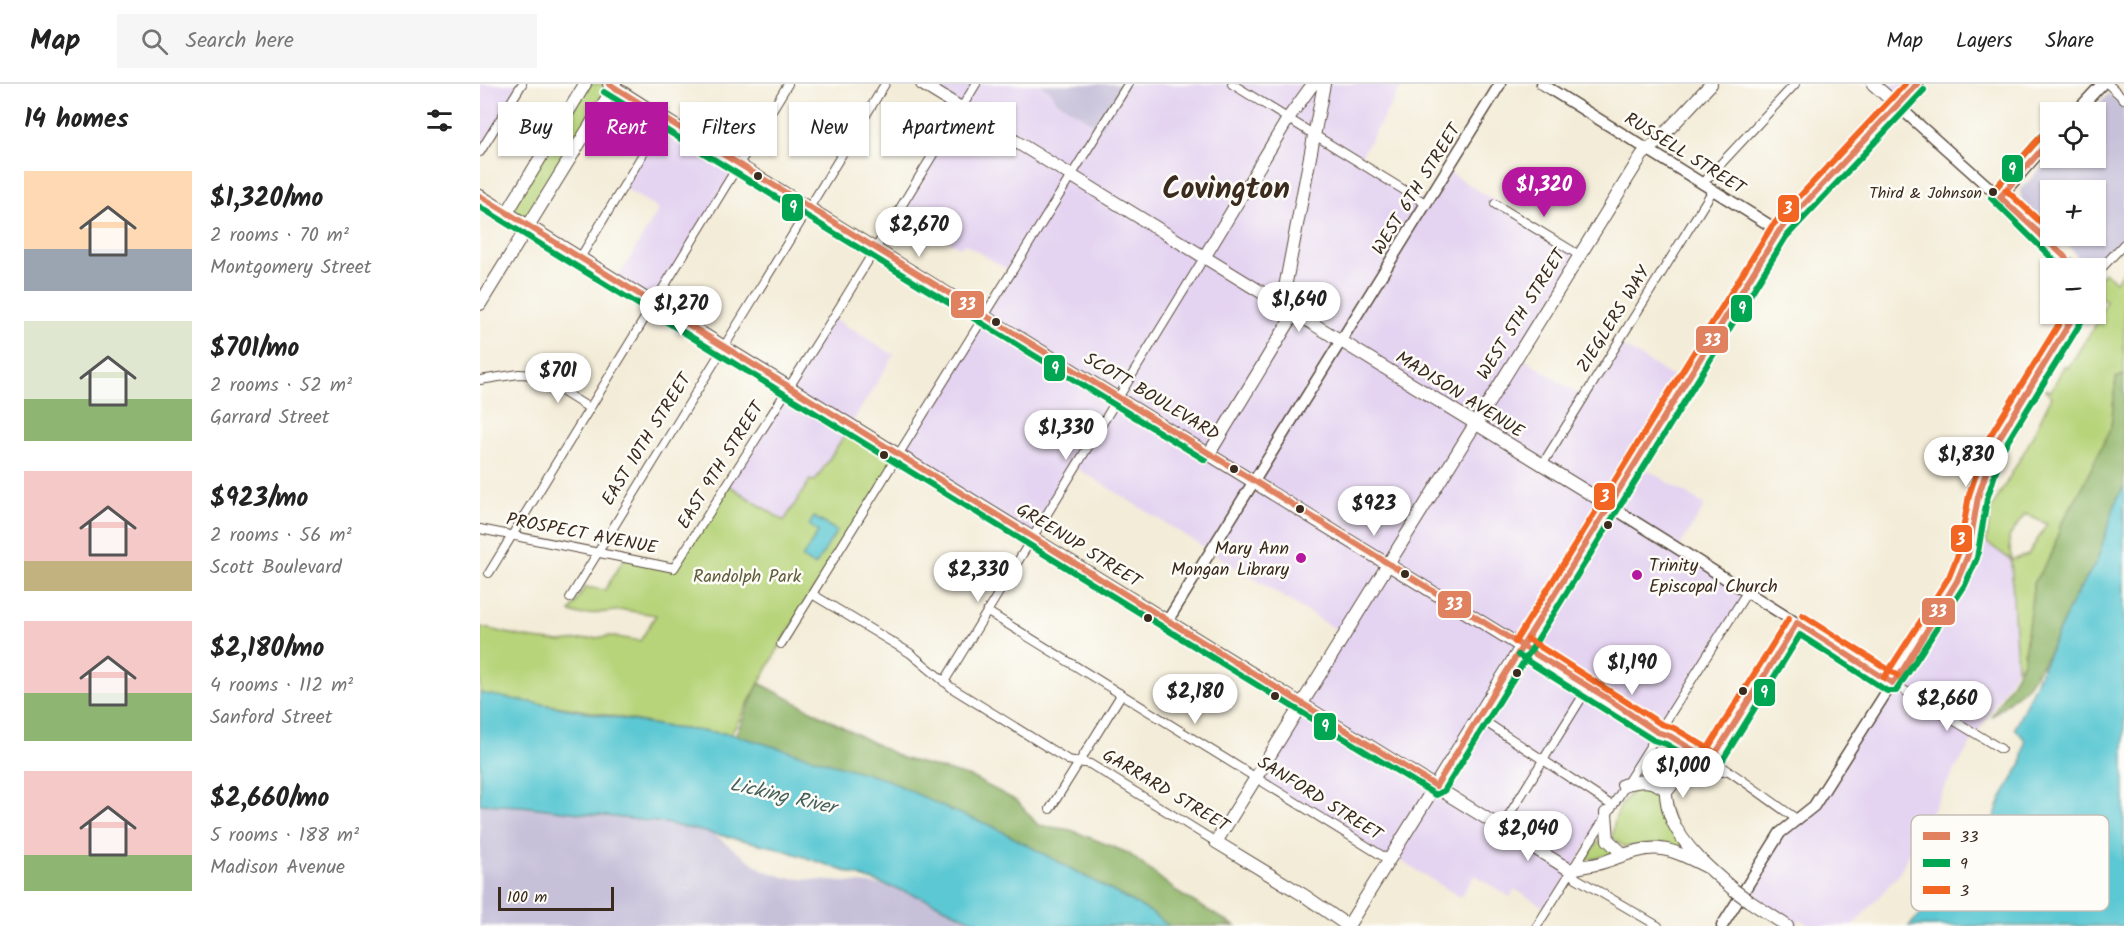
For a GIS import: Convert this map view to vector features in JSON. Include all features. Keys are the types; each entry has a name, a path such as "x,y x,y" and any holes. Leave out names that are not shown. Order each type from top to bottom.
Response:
{"main road":[{"path":"507,213 585,84"},
{"name":"MADISON AVENUE","path":"922,84 951,102"},
{"path":"1205,256 1289,117 1313,84"},
{"path":"1282,303 1324,84"},
{"name":"WEST 5TH STREET","path":"1216,842 1647,149 1711,84"},
{"path":"1873,84 1898,106"},
{"path":"1348,926 1779,231 1917,84"},
{"path":"480,304 613,85"},
{"name":"SCOTT BOULEVARD","path":"613,85 638,102"},
{"name":"SCOTT BOULEVARD","path":"668,121 1589,686"},
{"name":"MADISON AVENUE","path":"1016,141 1282,303 1474,425 1610,506"},
{"name":"GREENUP STREET","path":"480,196 1570,870"},
{"path":"1210,452 1295,312"},
{"path":"1589,686 1657,732 1665,763 1672,821 1709,868 1734,890 1787,926"},
{"path":"1667,791 1675,780 1688,771 1705,768 1723,770"},
{"path":"1623,785 1651,780 1667,791"},
{"path":"1609,809 1608,840 1623,854"},
{"name":"GARRARD STREET","path":"1216,842 1311,900 1348,926"},
{"path":"1570,870 1655,847 1668,849 1709,868"}],"street":[{"path":"480,152 522,84"},
{"path":"489,573 788,84"},
{"name":"EAST 10TH STREET","path":"570,598 885,84"},
{"name":"EAST 9TH STREET","path":"965,102 976,84"},
{"path":"781,644 1128,84"},
{"path":"1232,84 1314,132 1425,202"},
{"name":"WEST 6TH STREET","path":"1168,620 1500,84"},
{"name":"RUSSELL STREET","path":"1542,84 1779,231"},
{"path":"1703,183 1795,84"},
{"path":"2085,102 2102,84"},
{"path":"2108,84 2124,99"},
{"path":"1898,106 2066,258"},
{"path":"2000,197 2040,151"},
{"path":"580,258 642,156"},
{"name":"EAST 9TH STREET","path":"677,565 932,156"},
{"name":"ZIEGLERS WAY","path":"1542,465 1713,190"},
{"path":"1495,204 1579,255"},
{"path":"2106,263 2124,244"},
{"path":"944,681 1120,398 1205,256"},
{"path":"1722,926 1780,833 1814,806 1957,580 1968,555 1978,497 1995,445 2068,324"},
{"path":"480,380 519,374 536,375 589,408"},
{"name":"MADISON AVENUE","path":"1610,506 2001,749"},
{"name":"PROSPECT AVENUE","path":"480,529 674,568 677,565"},
{"path":"1537,926 1623,785 1746,592"},
{"name":"GARRARD STREET","path":"812,594 910,653 944,681 1068,760 1090,764 1216,842"},
{"name":"SANFORD STREET","path":"988,612 1389,860"},
{"path":"1501,828 1589,686"},
{"path":"1050,809 1121,695"},
{"path":"1478,717 1544,760 1609,809"},
{"path":"1657,732 1670,736 1798,820"},
{"name":"GREENUP STREET","path":"1570,870 1576,878 1658,926"}],"shaded area":[{"path":"480,84 522,84 511,102 498,102 498,123 480,152"},
{"path":"933,84 1039,84 1052,92 1055,100 1101,128 1128,84 1403,84 1358,161 1425,202 1446,170 1579,255 1517,354 1583,397 1618,343 1684,384 1636,463 1705,505 1678,549 1747,592 1547,909 1515,889 1510,897 1475,875 1460,897 1398,859 1389,860 1255,777 1343,634 1077,468 1034,538 899,454 1012,272 965,244 959,247 899,210 932,156 1016,156 1016,102 954,102"},
{"path":"1039,84 1128,84 1101,128 1055,100 1052,92"},
{"path":"1873,84 1917,84 1898,106"},
{"path":"2108,94 2124,108 2124,235 2102,258 2078,258 2068,246 2106,246 2106,180 2040,180 2040,219 2022,203 2020,190 2041,168 2106,168 2106,102 2100,102"},
{"path":"668,121 680,129 680,156 726,156 739,164 654,303 617,280 659,209 623,187 642,156 668,156"},
{"path":"833,318 894,355 815,482 809,480 784,521 727,484"},
{"path":"1972,534 2011,560 2017,668 1930,815 1911,815 1911,851 1898,875 1853,926 1811,926 1800,919 1796,926 1787,926 1740,897 1780,833 1814,806 1957,581"},
{"path":"480,804 521,806 665,823 713,834 763,870 787,878 885,885 929,900 984,926 480,926"}],"green space":[{"path":"585,84 609,84 598,102 585,102 585,125 573,145 573,104"},
{"path":"541,156 567,156 526,225 507,213"},
{"path":"2124,271 2124,375 2116,378 2111,427 2082,488 2061,524 2052,554 2034,582 2023,663 2017,668 2011,560 1986,542 1991,509 2027,447 2052,396 2043,388 2051,391 2064,366 2068,368 2096,324 2106,324 2106,274 2116,281","holes":["2025,514 2047,524 2028,555 2011,560 2009,537"]},
{"path":"2124,375 2124,486 2117,499 2097,561 2074,598 2046,658 2028,685 1991,717 2023,663 2034,582 2052,554 2061,524 2082,488 2111,427 2116,378"},
{"name":"Randolph Park","path":"851,425 899,454 781,644 731,734 673,728 582,710 480,695 480,627 533,639 561,642 611,636 640,641 656,615 624,610 580,615 570,612 585,587 605,590 625,557 674,568 727,484 784,521 810,480 815,481"},
{"path":"759,683 902,758 971,777 1017,801 1038,825 1071,830 1128,853 1180,894 1235,926 1169,926 1149,911 992,826 735,736"},
{"path":"1656,748 1659,779 1637,776"},
{"path":"1642,784 1658,791 1689,852 1667,843 1624,847 1613,838 1614,822 1620,808 1629,795"},
{"path":"1602,837 1614,854 1586,860 1585,859"}],"water":[{"path":"2124,486 2124,926 1909,926 1924,911 2109,911 2109,815 1995,815 2002,797 2022,763 2025,740 2015,728 2074,598 2097,561 2117,499"},
{"path":"814,517 837,531 815,566 802,558 818,532 809,525"},
{"name":"Licking River","path":"480,693 673,728 731,734 888,780 950,810 992,826 1149,911 1169,926 984,926 929,900 778,848 665,823 521,806 480,804"}],"transit line":[{"name":"33","path":"609,84 1602,695 1657,732 1670,736 1711,761 1797,623 1892,683 1899,676 1957,581 1968,555 1978,497 1995,445 2069,324"},
{"name":"3","path":"1515,642 1772,226 1905,84"},
{"name":"33","path":"480,196 1436,786 1779,231 1917,84"},
{"name":"9","path":"480,207 1436,795 1444,791 1786,237 1924,90"},
{"name":"9","path":"604,92 1205,460"},
{"name":"9","path":"2040,137 1993,191 1991,198 2052,258"},
{"name":"3","path":"1993,191 2040,137"},
{"name":"33","path":"2040,151 2000,197 2066,258"},
{"name":"3","path":"2006,190 2040,222"},
{"name":"3","path":"1884,678 1949,577 1959,552 1969,495 1987,441 2059,324"},
{"name":"9","path":"1518,655 1653,740 1666,744 1710,770 1719,766 1800,635 1887,691 1896,691 1965,585 1977,558 1987,499 2003,449 2080,324"},
{"name":"3","path":"1802,615 1897,675"},
{"name":"3","path":"1703,756 1789,618"},
{"name":"3","path":"1528,639 1661,724 1674,728 1716,753"}],"place":[{"name":"Third & Johnson","path":"1993,192"},
{"name":"Mary Ann Mongan Library","path":"1301,558"},
{"name":"Trinity Episcopal Church","path":"1637,575"}],"district":[{"name":"Covington","path":"1226,188"}]}
